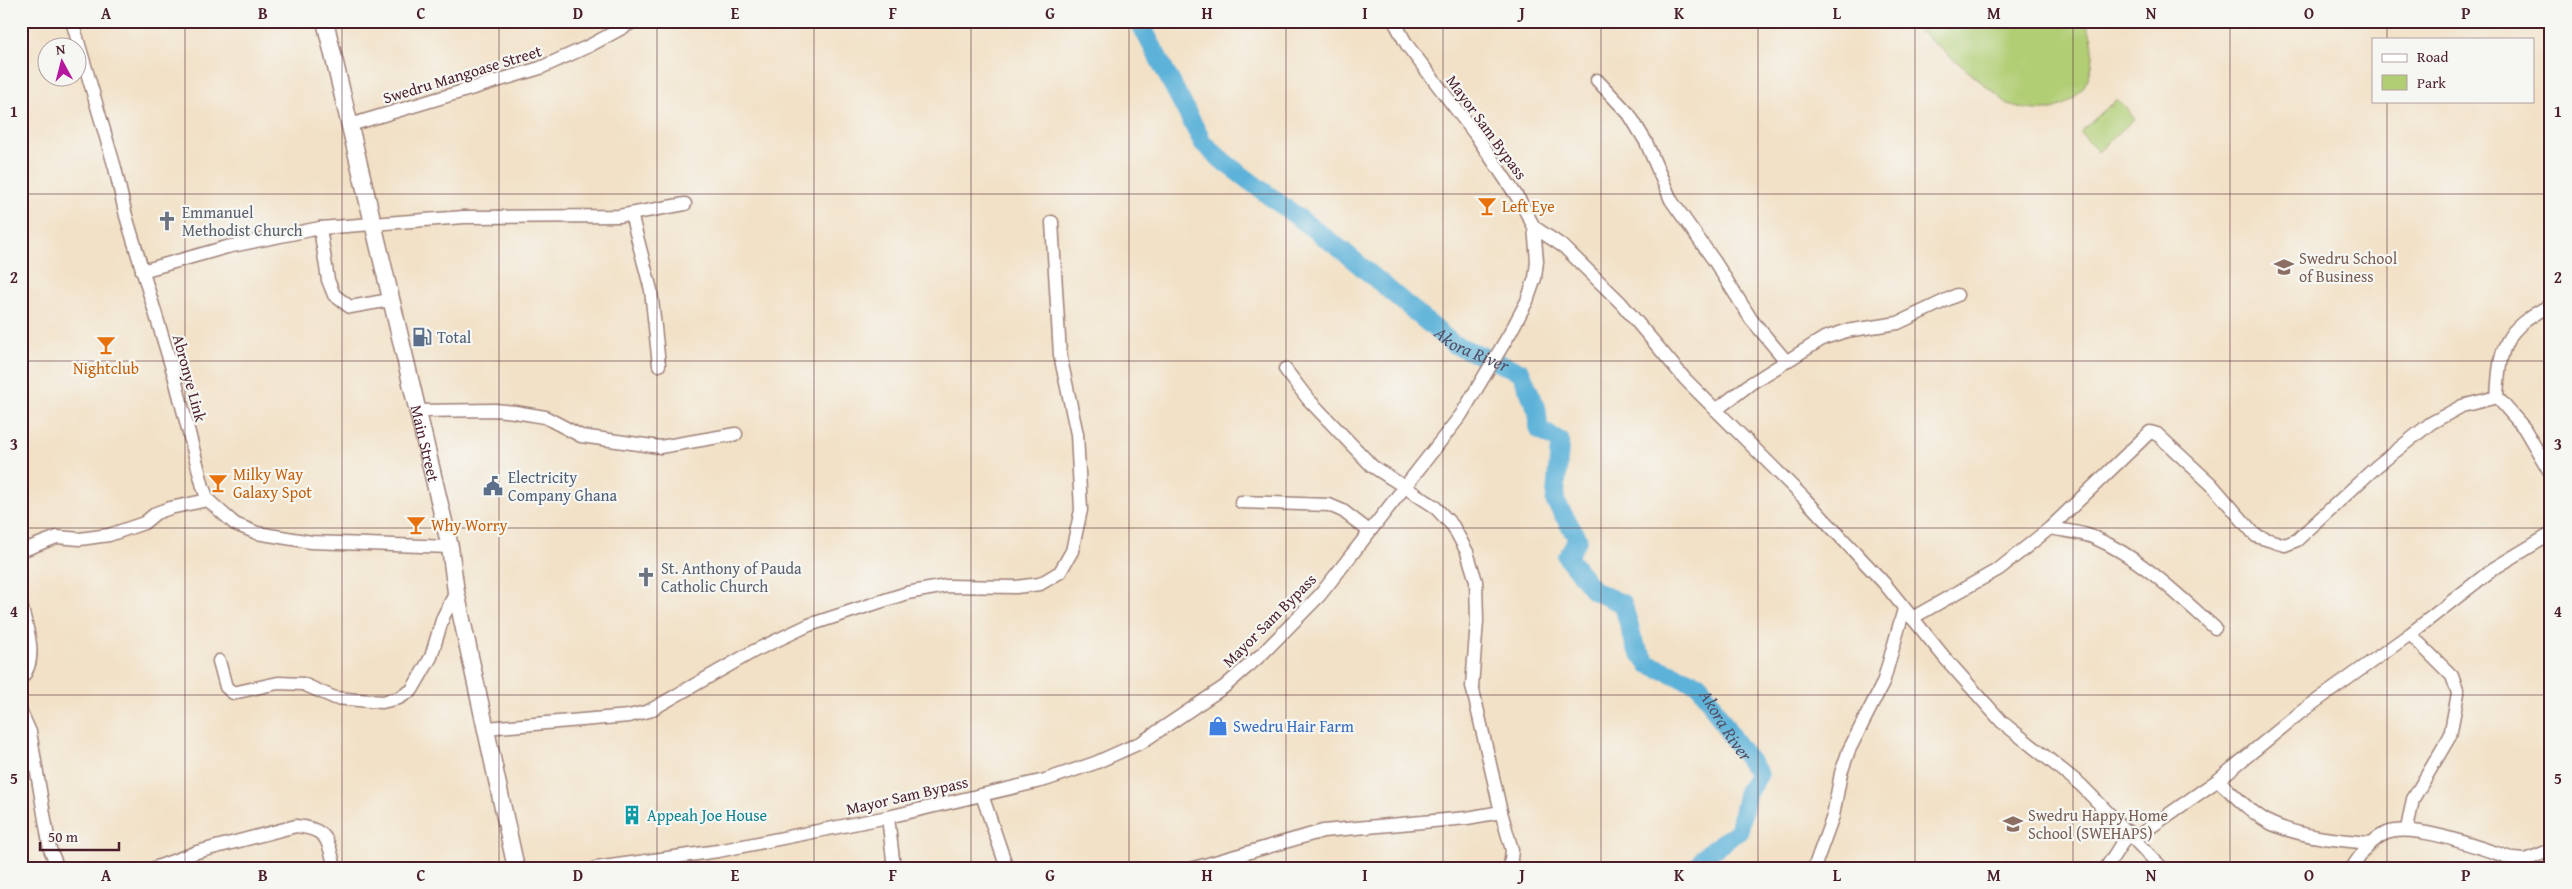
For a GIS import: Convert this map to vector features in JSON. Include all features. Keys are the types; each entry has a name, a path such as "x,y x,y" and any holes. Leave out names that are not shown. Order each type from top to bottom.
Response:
{"main road":[{"name":"Main Street","path":"324,21 450,547 456,592 516,868"}],"street":[{"name":"Abronye Link","path":"72,21 142,271 174,375 202,487 208,500 235,524 257,533 310,542 450,547"},
{"name":"Swedru Mangoase Street","path":"350,125 540,68 589,46 635,21"},
{"name":"Mayor Sam Bypass","path":"596,868 718,851 888,817 1045,780 1095,763 1142,742 1224,687 1262,654 1320,595 1369,531 1406,488 1461,415 1527,302 1535,278 1537,261 1534,228 1480,141 1407,45 1394,21"},
{"path":"1597,80 1629,114 1646,142 1671,200 1715,262 1751,319 1786,361"},
{"path":"142,271 227,247 320,228 464,217 554,218 631,214 685,204"},
{"path":"631,214 651,290 659,365"},
{"path":"486,728 630,716 649,711 754,651 809,625 907,594 946,586 1016,587 1040,584 1060,572 1072,551 1081,510 1077,434 1060,355 1052,222"},
{"path":"320,228 328,280 334,295 350,307 390,300"},
{"path":"1534,228 1564,247 1620,303 1685,379 1811,505 1884,584 2002,722 2082,785 2162,868"},
{"path":"1716,410 1786,361 1824,338 1846,331 1898,323 1957,295"},
{"path":"2551,305 2534,314 2505,340 2499,361 2496,397 2524,428 2551,474"},
{"path":"1285,369 1349,444 1372,466 1434,506 1453,526 1467,552 1476,581 1477,621 1472,686 1501,812 1512,850 1510,868"},
{"path":"1814,868 1833,816 1840,773 1849,750 1883,683 1908,613 2000,569 2050,528 2150,432 2157,434 2211,484 2256,536 2285,545 2297,540 2377,466 2431,423 2462,406 2496,397"},
{"path":"416,411 494,410 515,412 545,417 581,436 660,447 736,434"},
{"path":"21,551 57,537 80,539 109,535 144,523 156,513 170,508 208,500"},
{"path":"1241,502 1329,505 1343,511 1369,531"},
{"path":"2050,528 2094,537 2128,555 2169,586 2215,628"},
{"path":"2106,868 2132,835 2218,780 2301,712 2410,634 2493,569 2551,534"},
{"path":"219,661 226,687 233,693 278,684 303,684 335,698 382,702 398,698 412,690 431,657 443,617 456,592"},
{"path":"21,605 30,644 31,663 21,679"},
{"path":"2407,829 2413,799 2450,736 2458,693 2452,676 2410,634"},
{"path":"21,712 30,732 50,849 58,868"},
{"path":"2218,780 2257,815 2272,824 2300,834 2370,843"},
{"path":"982,795 1007,868"},
{"path":"1194,868 1323,831 1467,818 1501,812"},
{"path":"888,817 894,868"},
{"path":"154,868 197,852 296,826 310,827 320,832 328,840 335,868"},
{"path":"2352,868 2370,843 2387,833 2407,829 2440,836 2514,859 2526,860 2551,850"}],"green space":[{"path":"1907,21 2085,21 2091,34 2093,49 2089,76 2082,89 2073,99 2061,106 2046,110 2036,110 2008,104"},
{"path":"2117,99 2135,118 2098,152 2080,132"}],"waterway":[{"name":"Akora River","path":"1139,21 1203,143 1224,162 1343,251 1453,344 1521,372 1537,410 1539,430 1560,441 1555,501 1578,539 1567,557 1594,591 1623,604 1635,646 1648,664 1700,685 1733,739 1759,774 1747,793 1739,831 1704,856 1698,868"}],"place":[{"name":"Left Eye","path":"1487,206"},
{"name":"Emmanuel Methodist Church","path":"167,221"},
{"name":"Swedru School of Business","path":"2284,267"},
{"name":"Total","path":"422,337"},
{"name":"Nightclub","path":"106,345"},
{"name":"Milky Way Galaxy Spot","path":"218,483"},
{"name":"Electricity Company Ghana","path":"493,486"},
{"name":"Why Worry","path":"416,525"},
{"name":"St. Anthony of Pauda Catholic Church","path":"646,577"},
{"name":"Swedru Hair Farm","path":"1218,726"},
{"name":"Appeah Joe House","path":"632,815"},
{"name":"Swedru Happy Home School (SWEHAPS)","path":"2013,824"}]}
